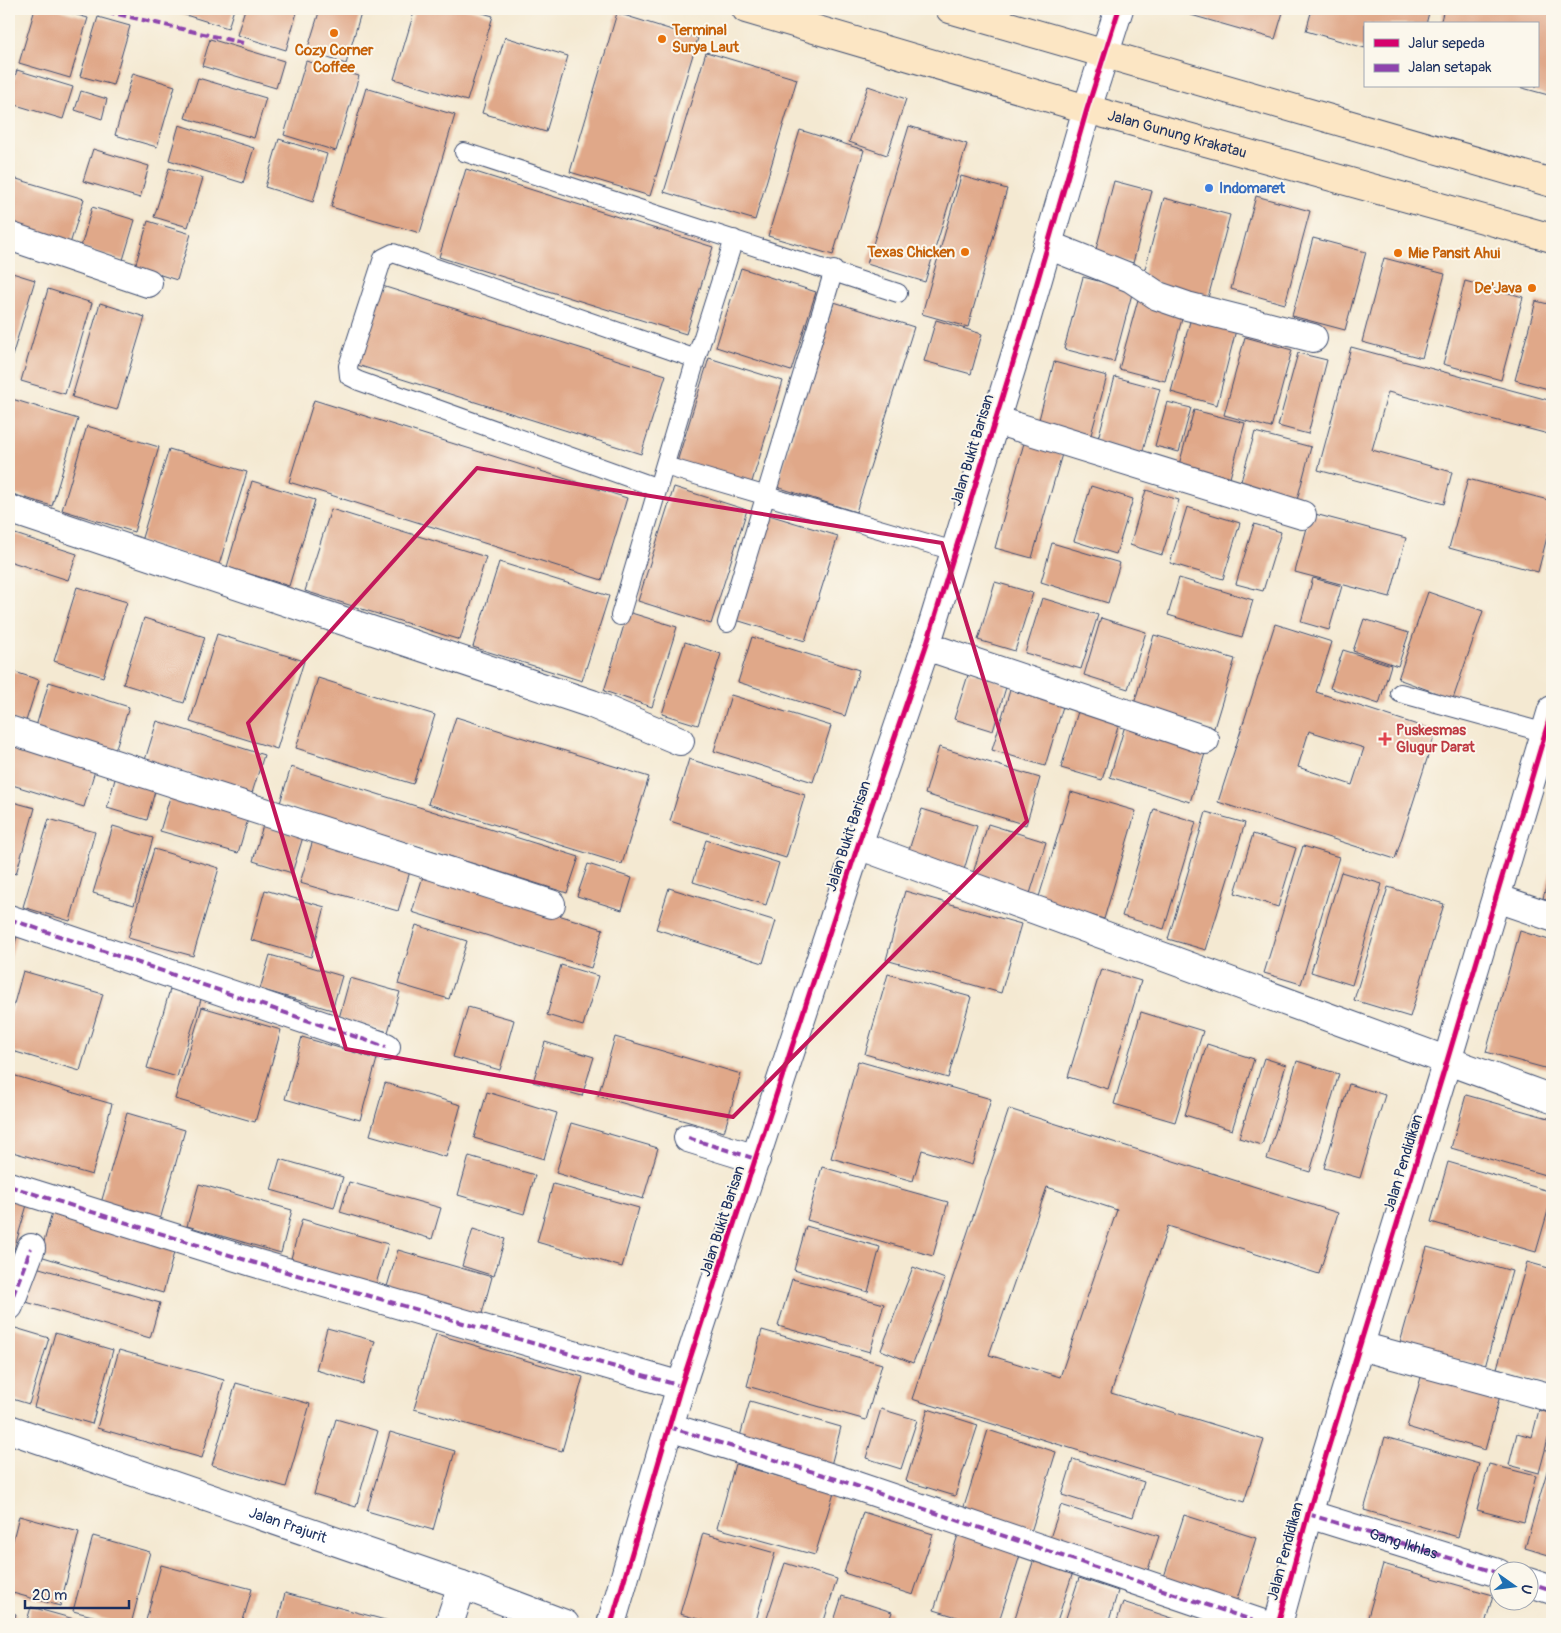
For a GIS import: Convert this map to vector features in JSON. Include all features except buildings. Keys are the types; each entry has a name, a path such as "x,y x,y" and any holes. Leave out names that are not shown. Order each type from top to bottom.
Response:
{"main road":[{"name":"Jalan Gunung Krakatau","path":"746,9 1087,109 1552,238"},
{"path":"950,9 1552,183"}],"street":[{"name":"Jalan Bukit Barisan","path":"611,1624 680,1386 858,844 926,646 1048,245 1087,109 1119,9"},
{"path":"9,236 148,283"},
{"path":"1048,245 1131,278 1158,296 1313,338"},
{"path":"995,420 1302,515"},
{"path":"9,509 592,704 680,741"},
{"path":"926,646 1205,740"},
{"name":"Jalan Pendidikan","path":"1278,1624 1308,1514 1549,721"},
{"path":"9,730 551,904"},
{"path":"858,844 1552,1098"},
{"path":"1496,898 1552,917"},
{"path":"9,920 386,1047"},
{"path":"688,1138 756,1159"},
{"path":"9,1186 252,1262 680,1386"},
{"path":"9,1306 31,1248"},
{"path":"1360,1346 1552,1398"},
{"path":"668,1427 836,1479 1263,1624"},
{"name":"Jalan Prajurit","path":"9,1429 462,1585 564,1624"},
{"name":"Gang Ikhlas","path":"1308,1514 1488,1570"},
{"path":"449,1624 462,1585"},
{"path":"1538,1585 1552,1590"}],"lane":[{"path":"464,152 898,292"},
{"path":"620,616 696,359 734,239"},
{"path":"658,488 359,382 349,376 348,366 383,258 393,253 696,359"},
{"path":"727,623 834,270"},
{"path":"665,466 954,551"},
{"path":"1400,693 1549,721"}],"highlighted area":[{"path":"477,468 942,543 1027,821 733,1117 346,1049 248,723"}],"marked path":[{"path":"95,9 243,43"},
{"path":"9,919 386,1047"},
{"path":"688,1138 756,1159"},
{"path":"9,1186 252,1262 681,1386"},
{"path":"9,1306 31,1248"},
{"path":"669,1427 836,1479 1263,1624"},
{"path":"1308,1514 1488,1570"},
{"path":"1538,1585 1552,1590"}],"cycle path":[{"path":"611,1624 681,1386 858,845 926,646 1027,317 1087,109 1119,9"},
{"path":"1278,1624 1308,1514 1552,710"}],"place":[{"name":"Cozy Corner Coffee","path":"334,33"},
{"name":"Terminal Surya Laut","path":"662,39"},
{"name":"Indomaret","path":"1209,188"},
{"name":"Texas Chicken","path":"965,252"},
{"name":"Mie Pansit Ahui","path":"1398,253"},
{"name":"De'Java","path":"1532,288"},
{"name":"Puskesmas Glugur Darat","path":"1385,739"}]}
